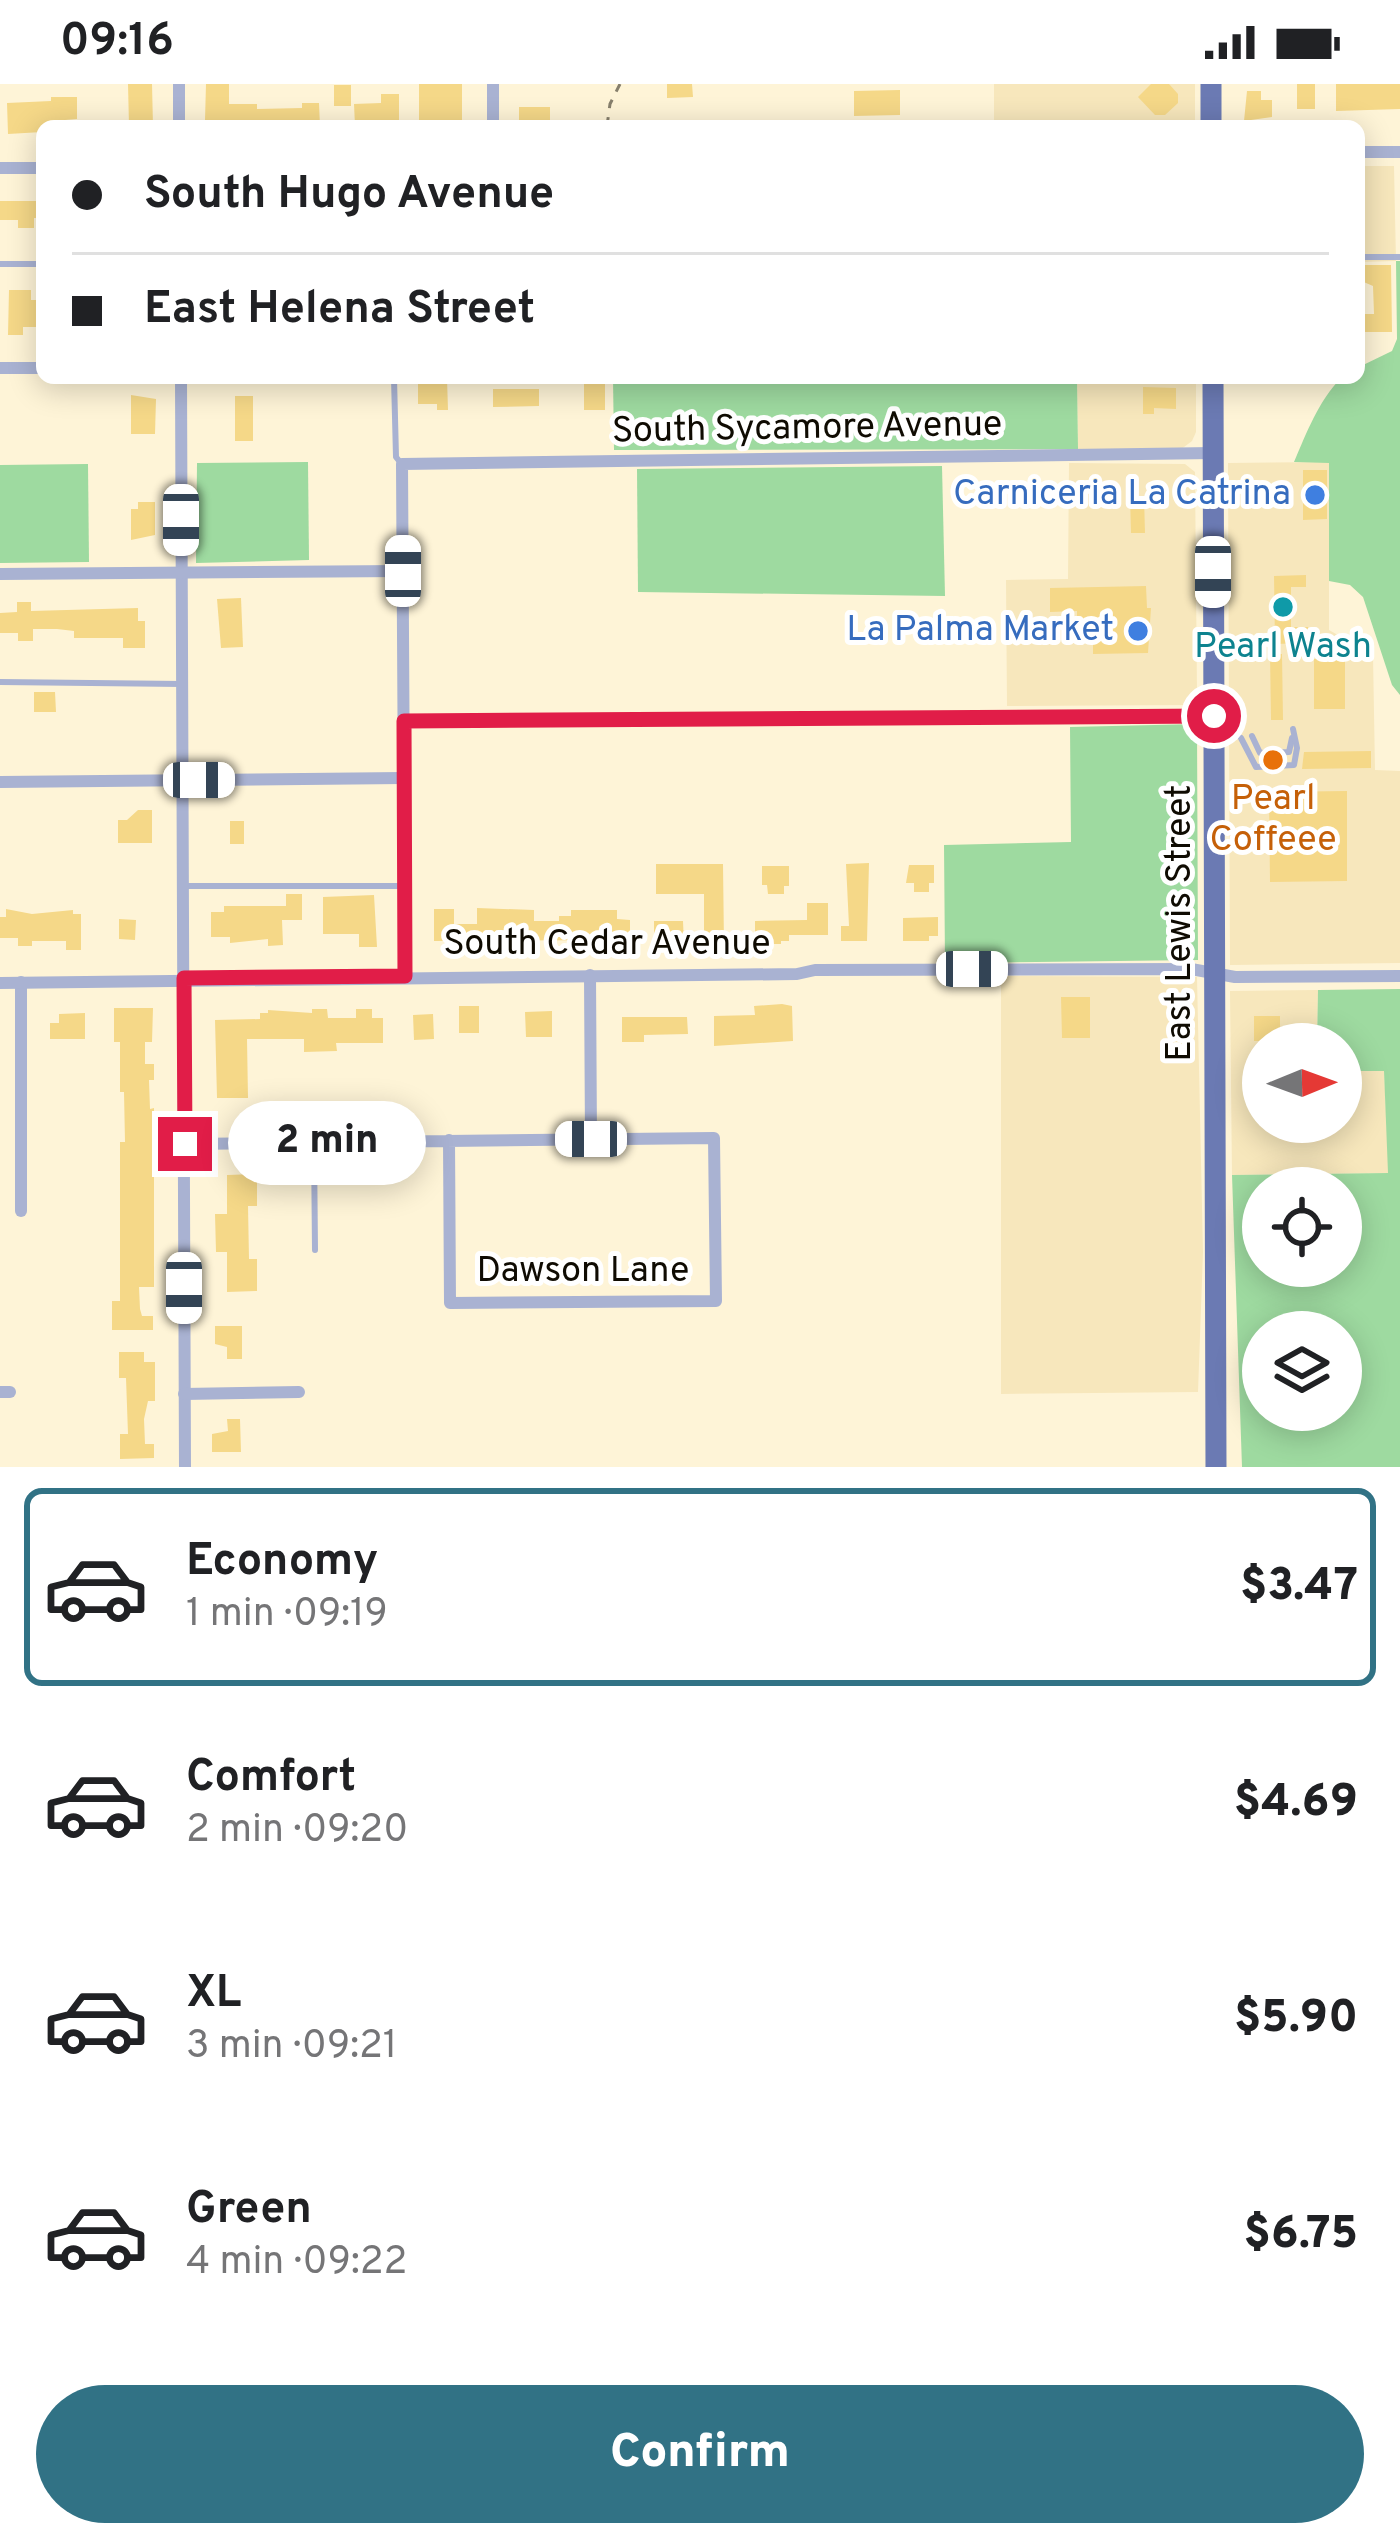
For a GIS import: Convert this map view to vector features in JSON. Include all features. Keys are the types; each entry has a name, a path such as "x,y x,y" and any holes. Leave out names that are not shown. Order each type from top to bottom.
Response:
{"main road":[{"path":"1211,84 1211,120"},
{"name":"East Lewis Street","path":"1213,384 1216,1465"}],"street":[{"path":"179,84 179,120"},
{"path":"493,84 494,120"},
{"path":"1365,152 1400,152"},
{"path":"0,169 36,168"},
{"path":"0,368 36,368"},
{"path":"181,384 184,1467"},
{"name":"South Sycamore Avenue","path":"402,464 1213,453"},
{"path":"402,464 405,976"},
{"path":"0,574 403,571"},
{"path":"404,721 1214,716"},
{"path":"0,782 404,778"},
{"name":"South Cedar Avenue","path":"0,983 887,969 1185,969 1233,977 1400,976"},
{"path":"185,1144 591,1139 590,975"},
{"path":"21,982 22,1211"},
{"name":"Dawson Lane","path":"449,1140 450,1303 716,1301 713,1138 591,1139"},
{"path":"184,1394 299,1392"}],"lane":[{"path":"1365,257 1400,257"},
{"path":"0,264 36,264"},
{"path":"394,384 396,457 402,464"},
{"path":"0,682 182,684"},
{"path":"1241,737 1256,767 1294,766 1293,728 1289,752 1260,753 1252,736"},
{"path":"183,886 404,886"},
{"path":"314,1141 315,1250"}],"path":[{"path":"608,120 620,84"}],"shaded area":[{"path":"994,84 1195,84 1195,120 994,120"},
{"path":"1365,166 1394,166 1396,261 1365,262"},
{"path":"1077,384 1196,384 1196,432 1180,450 1078,449"},
{"path":"1329,462 1329,630 1373,655 1375,770 1400,771 1400,963 1230,965 1228,463"},
{"path":"1069,463 1185,464 1195,472 1197,694 1188,705 1007,706 1006,580 1068,579"},
{"path":"1001,976 1197,977 1203,1252 1198,1392 1001,1394"},
{"path":"1318,990 1317,1023 1242,1023 1242,1143 1362,1143 1362,1071 1384,1070 1389,1173 1362,1173 1362,1167 1242,1167 1242,1175 1232,1175 1230,991"}],"green space":[{"path":"1396,261 1400,261 1400,695 1392,685 1363,597 1350,585 1329,581 1329,463 1294,462 1333,387 1365,384 1365,364 1392,351 1397,339"},
{"path":"613,384 1077,384 1078,449 614,450"},
{"path":"308,462 309,560 196,563 197,463"},
{"path":"88,464 89,562 0,563 0,465"},
{"path":"942,466 945,596 638,592 637,469"},
{"path":"1197,724 1198,960 945,963 944,845 1071,842 1070,727"},
{"path":"1400,989 1400,1467 1242,1467 1232,1175 1242,1175 1242,1287 1362,1287 1362,1173 1388,1173 1384,1071 1362,1071 1362,1023 1317,1023 1318,990"}],"building":[{"path":"128,84 152,84 153,120 129,120"},
{"path":"206,84 229,84 229,104 257,104 257,109 319,103 320,120 205,120"},
{"path":"419,84 462,84 462,120 419,120"},
{"path":"667,84 692,84 693,97 667,98"},
{"path":"1151,84 1169,84 1178,94 1178,103 1165,115 1155,115 1138,97"},
{"path":"1297,84 1315,84 1315,109 1297,109"},
{"path":"1336,84 1400,84 1400,109 1336,111"},
{"path":"334,85 351,85 351,106 334,106"},
{"path":"900,90 900,115 854,116 854,91"},
{"path":"1247,91 1261,91 1261,100 1272,100 1272,117 1244,120"},
{"path":"381,94 399,94 399,120 355,120 354,104 381,103"},
{"path":"51,97 77,97 77,119 36,120 36,132 8,134 7,103 51,101"},
{"path":"519,107 550,107 550,120 519,120"},
{"path":"0,201 36,201 34,228 18,228 18,220 0,220"},
{"path":"1365,265 1391,265 1392,332 1365,332 1365,314 1374,314 1373,286 1365,283"},
{"path":"9,290 31,290 31,300 36,300 36,327 23,327 23,335 8,335"},
{"path":"418,384 447,384 448,410 437,410 437,404 418,404"},
{"path":"584,384 605,384 605,410 584,410"},
{"path":"1143,387 1176,388 1176,409 1154,408 1154,414 1143,414"},
{"path":"493,389 539,389 539,406 493,407"},
{"path":"131,395 156,399 155,434 131,434"},
{"path":"235,396 253,396 253,441 235,441"},
{"name":"Carniceria La Catrina","path":"1303,470 1327,470 1327,519 1303,520"},
{"path":"1130,497 1144,497 1145,533 1131,533"},
{"path":"138,502 155,502 155,535 131,540 131,509 138,509"},
{"name":"Pearl Wash","path":"1306,575 1306,587 1291,587 1291,627 1308,627 1308,643 1275,644 1274,576"},
{"path":"1146,586 1147,608 1151,608 1148,653 1093,654 1093,643 1077,643 1077,611 1050,612 1050,588"},
{"path":"241,598 243,647 221,648 217,599"},
{"path":"17,602 31,602 31,611 138,608 138,621 145,621 145,648 123,648 123,638 74,638 74,631 57,629 33,629 33,641 18,641 18,633 0,633 0,613 17,612"},
{"path":"1270,654 1282,654 1283,720 1271,720"},
{"path":"1345,658 1345,709 1314,709 1314,659"},
{"path":"34,692 55,692 56,712 34,712"},
{"path":"1371,751 1371,768 1302,769 1304,752"},
{"path":"1347,791 1347,881 1270,882 1269,792"},
{"path":"138,810 152,810 152,843 118,843 118,820 127,820"},
{"path":"230,821 244,821 244,844 230,844"},
{"path":"869,863 867,941 841,941 841,926 849,926 846,864"},
{"path":"656,864 723,864 724,945 704,945 704,894 656,894"},
{"path":"909,865 934,865 929,892 914,892 914,883 906,883"},
{"path":"762,866 789,866 784,894 768,894 767,885 762,885"},
{"path":"286,894 302,894 302,920 282,920 283,945 268,946 268,939 230,943 230,937 211,937 211,912 224,912 224,906 286,906"},
{"path":"374,895 377,947 359,947 359,934 323,934 323,897"},
{"path":"807,903 828,903 828,935 789,935 789,941 781,944 755,944 755,921 807,920"},
{"path":"477,908 534,910 534,921 559,921 559,916 571,916 571,910 617,910 617,919 630,920 630,940 434,941 434,909 454,909 454,924 477,924"},
{"path":"6,909 81,914 81,950 66,950 66,941 18,946 18,938 0,938 0,917 6,917"},
{"path":"938,917 938,936 929,936 929,941 903,941 903,918"},
{"path":"119,919 136,920 135,940 119,939"},
{"path":"654,921 683,921 684,945 654,945"},
{"path":"1061,997 1090,997 1090,1038 1062,1038"},
{"path":"459,1006 479,1006 479,1033 459,1033"},
{"path":"754,1006 792,1006 793,1041 714,1046 714,1016 755,1015"},
{"path":"114,1008 153,1008 152,1042 145,1042 145,1064 154,1064 154,1080 149,1080 150,1109 154,1108 154,1287 139,1287 142,1316 153,1316 153,1330 112,1330 112,1301 120,1301 120,1142 125,1142"},
{"path":"312,1009 327,1009 328,1018 356,1018 356,1009 372,1009 372,1018 383,1018 383,1043 336,1043 337,1051 304,1052 304,1039 247,1039 248,1098 217,1098 215,1020 260,1019 260,1013 268,1010 312,1013"},
{"path":"552,1011 552,1037 526,1037 525,1012"},
{"path":"85,1013 85,1039 50,1039 50,1023 59,1023 59,1014"},
{"path":"433,1014 434,1039 414,1040 413,1015"},
{"path":"1254,1016 1280,1016 1280,1023 1254,1023"},
{"path":"622,1017 687,1017 688,1034 644,1035 644,1042 622,1042"},
{"path":"257,1174 257,1206 248,1206 249,1259 257,1259 257,1291 227,1292 227,1252 216,1252 215,1214 227,1214 227,1175"},
{"path":"215,1326 242,1326 242,1359 227,1359 227,1347 215,1344"},
{"path":"119,1352 144,1352 144,1362 155,1362 155,1401 148,1401 144,1419 145,1444 154,1444 154,1458 120,1459 120,1434 128,1434 126,1378 119,1378"},
{"path":"227,1419 240,1419 241,1452 212,1452 212,1434 228,1431"}],"place":[{"name":"Carniceria La Catrina","path":"1315,495"},
{"name":"Pearl Wash","path":"1283,607"},
{"name":"La Palma Market","path":"1138,631"},
{"name":"Pearl Coffeee","path":"1273,760"}],"route":[{"path":"185,1144 184,978 405,976 404,721 1214,716"}]}
